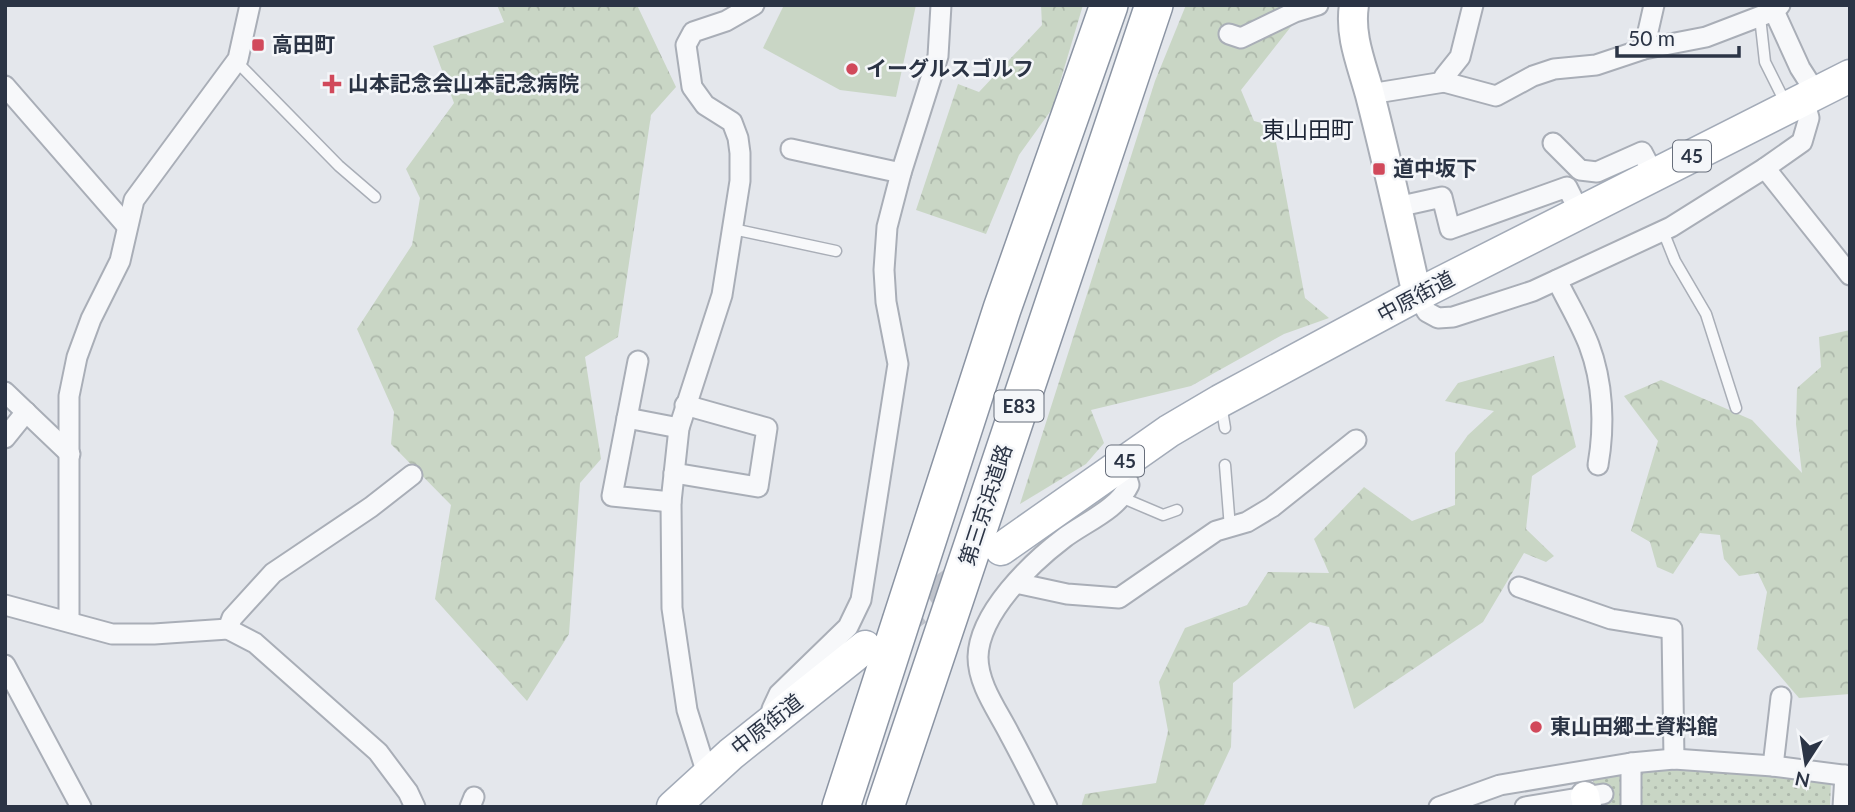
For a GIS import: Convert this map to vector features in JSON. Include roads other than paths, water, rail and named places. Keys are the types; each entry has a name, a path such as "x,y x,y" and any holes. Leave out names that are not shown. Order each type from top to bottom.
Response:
{"highway":[{"name":"第三京浜道路","path":"841,807 1002,309 1109,5"},
{"name":"第三京浜道路","path":"885,807 1154,5"}],"main road":[{"name":"中原街道","path":"1001,549 1169,431 1222,415 1417,295 1850,76"},
{"name":"中原街道","path":"673,807 707,774 865,647"}],"street":[{"path":"69,620 69,396 77,357 91,319 120,261 126,225 134,200 236,61 250,5"},
{"path":"707,774 687,710 672,608 671,502 679,428 722,295 740,181 740,153 732,122 705,105 692,87 686,45 693,32 726,21 754,5"},
{"path":"774,721 772,709 779,694 848,627 861,600 898,364 886,302 884,270 887,227 938,56 941,5"},
{"path":"1229,34 1241,38 1295,12 1318,5"},
{"path":"1354,5 1352,25 1417,295 1427,312 1438,318 1453,317 1533,291 1663,231 1802,142 1809,118 1803,100 1800,68 1771,11 1706,37 1644,49 1596,65 1554,69 1533,76 1496,96 1444,82 1370,94"},
{"path":"1444,82 1444,76 1460,57 1473,5"},
{"path":"1644,49 1654,5"},
{"path":"5,86 126,225"},
{"path":"1553,143 1580,170 1597,172 1642,152 1654,175"},
{"path":"791,149 901,173"},
{"path":"1765,168 1850,275"},
{"path":"1397,206 1442,197 1450,229 1567,187 1580,213"},
{"path":"1557,280 1589,345 1600,388 1604,434 1598,465"},
{"path":"638,361 612,496 671,502"},
{"path":"5,392 71,454"},
{"path":"674,473 758,487 766,428 685,405"},
{"path":"5,438 26,412"},
{"path":"627,418 679,428"},
{"path":"1016,583 1067,594 1119,598 1216,531 1247,522 1272,507 1356,440"},
{"path":"1047,807 983,683 978,658 981,636 1000,599 1016,583 1062,539 1123,498 1129,485 1122,463"},
{"path":"228,629 232,618 273,573 371,508 412,475"},
{"path":"1519,587 1611,619 1672,629 1674,759"},
{"path":"5,605 69,620 112,634 228,629 256,643 378,752 408,792 415,807"},
{"path":"5,664 81,807"},
{"path":"1773,766 1781,697"},
{"path":"1438,807 1500,785 1631,763 1674,759 1773,766 1848,776 1843,807"},
{"path":"1631,763 1631,807"},
{"path":"1525,807 1591,799"}],"lane":[{"path":"1771,11 1765,62 1803,100"},
{"path":"236,61 339,166 375,197"},
{"path":"733,229 836,251"},
{"path":"1663,231 1675,261 1706,314 1736,408"},
{"path":"1226,465 1230,528"},
{"path":"1123,498 1163,515 1177,510"}],"tunnel":[{"path":"891,628 971,570"}],"place":[{"name":"高田町","path":"258,45"},
{"name":"イーグルスゴルフ","path":"852,69"},
{"name":"山本記念会山本記念病院","path":"332,84"},
{"name":"道中坂下","path":"1379,169"},
{"name":"東山田郷土資料館","path":"1536,727"}],"district":[{"name":"東山田町","path":"1308,130"}]}
